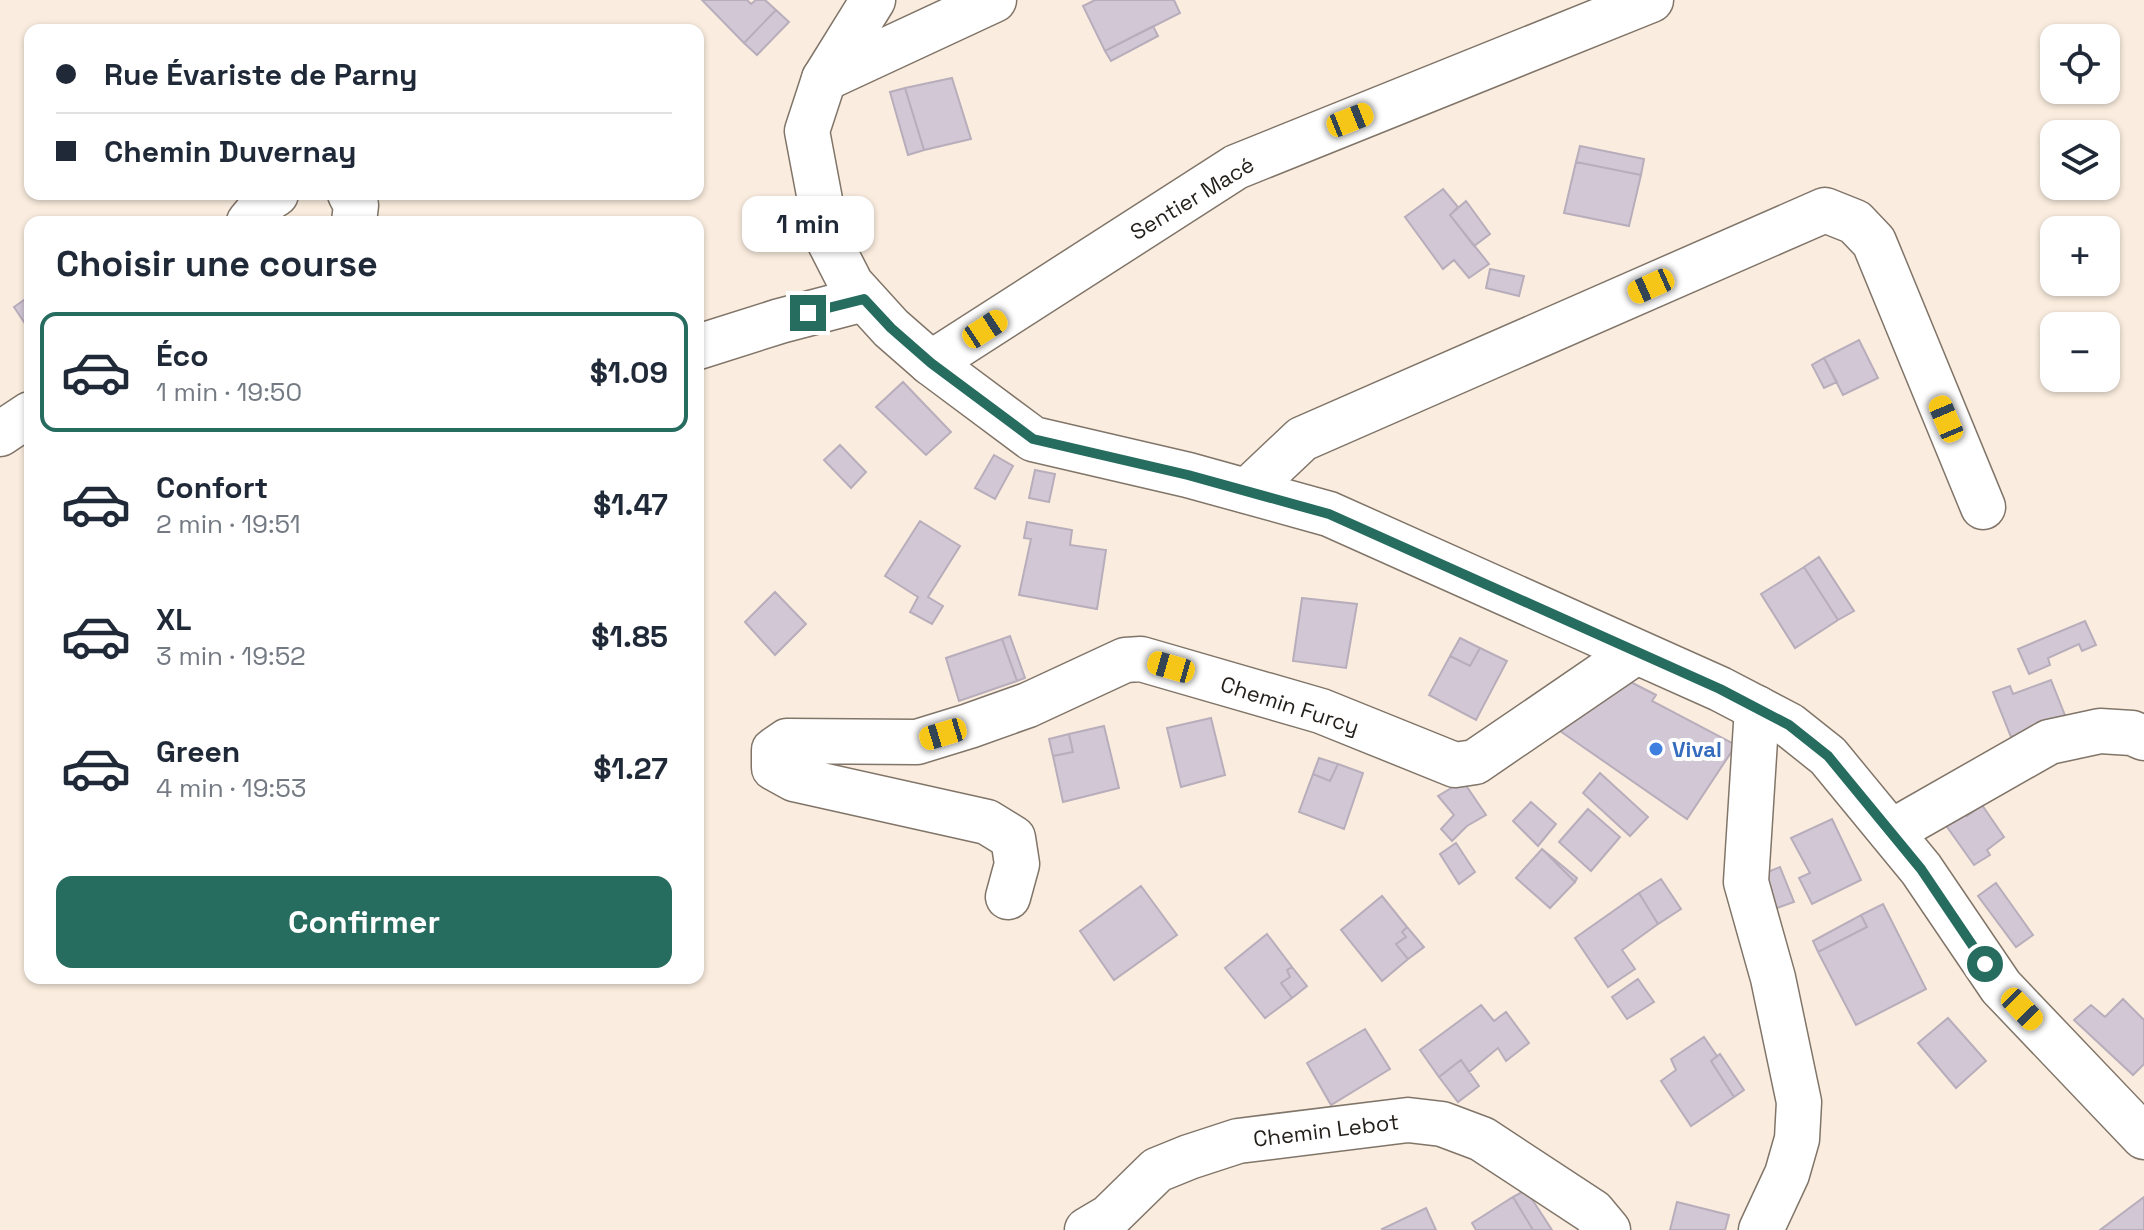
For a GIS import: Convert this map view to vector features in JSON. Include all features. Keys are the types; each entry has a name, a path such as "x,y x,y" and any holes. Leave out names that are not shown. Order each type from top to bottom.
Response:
{"street":[{"path":"873,0 824,79 807,131 827,237 851,284 891,328 931,363 1033,439 1329,514 1636,652 1789,725 1828,756 1921,869 2001,987 2144,1137"},
{"path":"824,79 994,0"},
{"name":"Sentier Macé","path":"931,363 1236,167 1651,0"},
{"path":"254,216 267,200"},
{"path":"1247,491 1302,439 1825,210 1855,222 1874,242 1983,507"},
{"path":"704,345 864,299"},
{"path":"0,434 24,418"},
{"name":"Chemin Furcy","path":"1008,897 1017,864 1013,838 987,822 794,779 774,768 774,750 787,741 917,742 1028,705 1125,660 1141,659 1321,711 1455,765 1475,762 1636,652"},
{"path":"1757,708 1746,882 1773,978 1799,1102 1797,1139 1787,1174 1761,1230"},
{"path":"1891,832 2049,742 2100,731 2132,733 2144,738"},
{"name":"Chemin Lebot","path":"1087,1230 1109,1217 1157,1170 1189,1157 1238,1141 1408,1120 1442,1124 1482,1139 1593,1212 1608,1230"}],"building":[{"path":"702,0 747,0 751,4 756,0 765,0 776,10 744,43"},
{"path":"1095,0 1174,0 1180,13 1105,51 1083,6"},
{"path":"776,10 789,22 757,55 744,43"},
{"path":"1153,26 1158,36 1111,61 1105,51"},
{"path":"952,78 971,139 924,150 905,88"},
{"path":"905,88 924,150 908,155 890,92"},
{"path":"1580,146 1644,159 1641,175 1576,162"},
{"path":"1576,162 1641,175 1629,226 1564,213"},
{"path":"1443,189 1458,207 1450,215 1489,264 1469,278 1454,260 1443,269 1405,217"},
{"path":"1466,201 1490,234 1474,246 1450,215"},
{"path":"1490,269 1524,276 1519,296 1486,288"},
{"path":"24,300 24,322 14,307"},
{"path":"1859,340 1878,378 1843,395 1824,358"},
{"path":"1824,358 1837,382 1824,388 1812,365"},
{"path":"903,382 951,432 926,455 876,407"},
{"path":"840,445 866,472 851,488 824,460"},
{"path":"994,455 1013,466 995,499 975,488"},
{"path":"1035,470 1055,474 1049,502 1029,498"},
{"path":"920,521 960,546 928,597 943,606 932,624 910,612 918,597 885,576"},
{"path":"1027,522 1072,530 1070,545 1106,550 1097,609 1019,595 1031,539 1024,538"},
{"path":"1819,557 1854,611 1838,620 1804,567"},
{"path":"1804,567 1838,620 1795,648 1761,594"},
{"path":"775,592 806,624 775,655 745,622"},
{"path":"1302,598 1357,604 1346,668 1293,661"},
{"path":"2085,621 2096,645 2082,651 2079,644 2048,658 2050,665 2029,674 2018,649"},
{"path":"1010,636 1025,678 1017,681 1002,639"},
{"path":"1460,638 1480,648 1470,666 1450,656"},
{"path":"1002,639 1017,681 959,701 946,658"},
{"path":"1480,648 1507,661 1476,720 1429,695 1450,656 1470,666"},
{"path":"1619,676 1656,695 1652,701 1736,745 1687,819 1550,724"},
{"path":"2051,680 2066,718 2011,737 1993,692 2010,686 2013,694"},
{"path":"1211,718 1225,775 1181,787 1167,728"},
{"path":"1104,726 1119,788 1063,802 1053,756 1073,752 1069,734"},
{"path":"1069,734 1073,752 1053,756 1049,739"},
{"path":"1319,758 1338,764 1330,781 1313,774"},
{"path":"1338,764 1363,773 1344,829 1299,812 1313,774 1330,781"},
{"path":"1600,773 1648,817 1630,836 1583,793"},
{"path":"1463,781 1486,815 1467,826 1452,841 1441,829 1454,815 1438,796"},
{"path":"1531,802 1556,824 1538,846 1513,821"},
{"path":"1982,805 2004,837 1987,850 1990,855 1974,865 1945,824 1964,812 1967,816"},
{"path":"1588,809 1620,837 1591,871 1559,842"},
{"path":"1832,819 1861,880 1812,904 1799,878 1810,873 1791,838"},
{"path":"1456,843 1475,872 1459,884 1440,854"},
{"path":"1542,849 1577,878 1575,882"},
{"path":"1542,849 1575,882 1550,908 1516,878"},
{"path":"1780,867 1794,902 1774,909 1760,875"},
{"path":"1661,879 1681,909 1658,924 1639,893"},
{"path":"1996,883 2033,935 2016,947 1978,896"},
{"path":"1141,886 1177,935 1114,980 1080,931"},
{"path":"1639,893 1658,924 1622,950 1635,969 1608,987 1575,938"},
{"path":"1382,896 1407,927 1402,932 1406,937 1396,944 1408,959 1382,981 1341,930"},
{"path":"1883,904 1926,989 1856,1025 1818,952 1867,927 1861,915"},
{"path":"1861,915 1867,927 1818,952 1813,941"},
{"path":"1407,927 1424,947 1408,959 1396,944 1406,937 1402,932"},
{"path":"1267,934 1292,967 1287,970 1290,977 1281,983 1292,998 1265,1018 1225,968"},
{"path":"1292,967 1307,986 1292,998 1281,983 1290,977 1287,970"},
{"path":"1638,979 1654,1002 1627,1019 1612,997"},
{"path":"2123,999 2144,1020 2144,1064 2133,1075 2074,1020 2091,1005 2105,1017"},
{"path":"1481,1005 1494,1021 1506,1012 1529,1043 1506,1061 1498,1048 1469,1072 1461,1060 1439,1077 1420,1050"},
{"path":"1948,1018 1986,1061 1956,1088 1918,1043"},
{"path":"1365,1029 1390,1069 1331,1105 1307,1063"},
{"path":"1704,1037 1717,1056 1711,1061 1734,1097 1691,1126 1661,1081 1676,1070 1671,1059"},
{"path":"1720,1054 1744,1090 1734,1097 1711,1061"},
{"path":"1461,1060 1479,1086 1458,1102 1439,1077"},
{"path":"1526,1190 1552,1230 1533,1230 1513,1197"},
{"path":"1513,1197 1533,1230 1476,1230 1472,1223"},
{"path":"2144,1197 2144,1230 2100,1230"},
{"path":"1677,1202 1729,1215 1725,1230 1670,1230"},
{"path":"1426,1208 1436,1230 1382,1229"}],"place":[{"name":"Vival","path":"1656,749"}],"route":[{"path":"808,313 864,299 931,363 1033,439 1188,475 1329,514 1720,689 1789,725 1828,756 1921,869 1985,964"}]}
